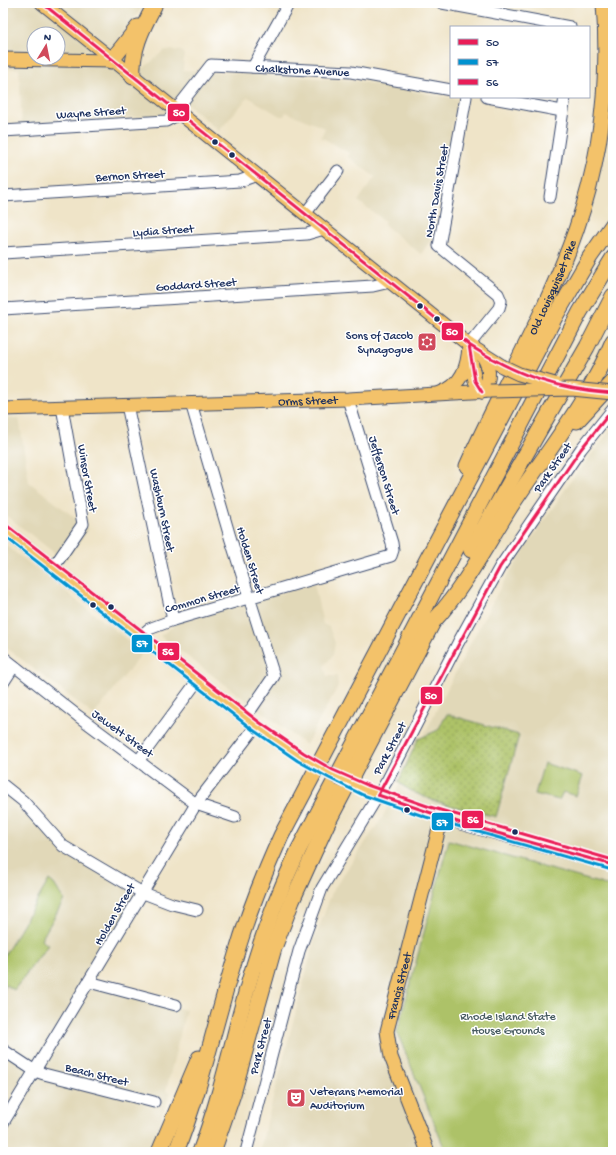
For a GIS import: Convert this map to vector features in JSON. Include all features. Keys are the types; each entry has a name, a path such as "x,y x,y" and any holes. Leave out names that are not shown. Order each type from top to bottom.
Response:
{"highway":[{"path":"111,60 156,5"},
{"path":"133,77 133,59 135,48 156,5"},
{"name":"Old Louisquisset Pike","path":"429,553 488,420 552,287 578,224 591,181 603,117 606,59 603,5"},
{"path":"176,1152 199,1088 250,911 277,846 429,553 563,302 590,257 613,224"},
{"path":"200,1152 224,1077 242,1005 261,942 277,898 298,849 580,312 613,258"},
{"path":"214,1152 273,954 296,890 324,829 465,561 592,337 613,296"},
{"path":"433,622 449,604 591,385 613,341"},
{"path":"546,454 613,382"},
{"path":"159,1152 221,1008"}],"main road":[{"path":"42,3 111,60 474,349 502,366 525,376 572,389"},
{"path":"3,59 111,60"},
{"path":"474,349 475,381 486,391"},
{"path":"439,394 450,388 461,377 474,349"},
{"name":"Orms Street","path":"3,409 348,399 486,391 572,389 613,393"},
{"path":"3,529 256,726 301,757 340,779 378,796 442,817 613,865"},
{"name":"Francis Street","path":"428,1152 391,1057 387,1031 442,817"}],"street":[{"path":"253,67 288,3"},
{"path":"442,3 565,26"},
{"name":"Chalkstone Avenue","path":"177,112 211,65 351,72 450,90"},
{"name":"North Davis Street","path":"466,98 439,246 498,294 501,301 499,308 474,349"},
{"path":"492,98 562,111"},
{"path":"550,197 565,98"},
{"name":"Wayne Street","path":"3,131 166,121 177,112"},
{"path":"304,214 338,171"},
{"name":"Bernon Street","path":"3,196 240,181 257,176"},
{"name":"Lydia Street","path":"3,253 307,234 324,230"},
{"name":"Goddard Street","path":"3,309 373,286 390,282"},
{"name":"Jefferson Street","path":"348,399 392,543 392,556 388,557"},
{"name":"Holden Street","path":"191,403 249,598 274,676 252,708 244,716"},
{"name":"Washburn Street","path":"127,405 173,620"},
{"name":"Winsor Street","path":"53,568 83,524 62,407"},
{"name":"Park Street","path":"246,1152 299,951 312,911 331,872 378,796 458,643 500,567 581,449 613,410"},
{"name":"Common Street","path":"141,636 149,629 173,620 388,557"},
{"name":"Jewett Street","path":"3,657 196,804 234,817"},
{"path":"3,683 14,666"},
{"path":"139,760 198,680"},
{"name":"Holden Street","path":"3,1123 196,804 256,726"},
{"path":"3,785 23,801 63,846 142,892 172,904 197,910"},
{"path":"89,982 176,1005"},
{"name":"Beach Street","path":"3,1050 35,1070 154,1102"}],"shaded area":[{"path":"3,3 146,3 114,44 144,68 165,50 182,51 184,56 183,70 351,80 457,99 431,240 421,254 383,224 385,221 358,201 375,177 348,157 349,153 321,137 325,128 286,112 284,116 280,116 248,97 219,131 187,104 163,115 22,125 19,69 3,68"},
{"path":"3,418 19,418 29,482 89,529 65,561 3,513"},
{"path":"613,427 613,1152 259,1152 315,938 333,890 382,818 471,642 505,579 572,479"},
{"path":"3,543 143,652 94,715 3,645"},
{"path":"314,584 323,624 329,627 335,643 333,655 324,666 327,676 337,676 338,686 306,745 160,636 177,623"},
{"path":"3,786 60,842 142,894 93,982 94,985 186,1010 166,1091 170,1093 150,1152 3,1152"}],"green space":[{"path":"447,714 519,735 496,817 432,800 408,789 398,782 418,739 438,730"},
{"path":"544,763 583,776 576,796 563,792 559,800 535,794"},
{"name":"Rhode Island State House Grounds","path":"449,840 613,887 613,1152 446,1152 397,1032"},
{"path":"49,880 54,884 64,900 41,940 48,945 14,990 6,985 3,991 3,958"}],"transit line":[{"name":"50","path":"42,3 469,345 504,365 538,379 573,388 613,393"},
{"name":"50","path":"457,335 469,345 475,381 482,392"},
{"name":"50","path":"378,795 500,567 581,449 613,409"},
{"name":"56","path":"6,525 259,722 304,753 333,770 367,785 430,807 613,860"},
{"name":"57","path":"3,535 253,730 298,761 363,795 426,817 612,870"},
{"name":"50","path":"378,795 461,823 613,865"}],"place":[{"name":"Sons of Jacob Synagogue","path":"427,342"},
{"name":"Veterans Memorial Auditorium","path":"296,1098"}]}
